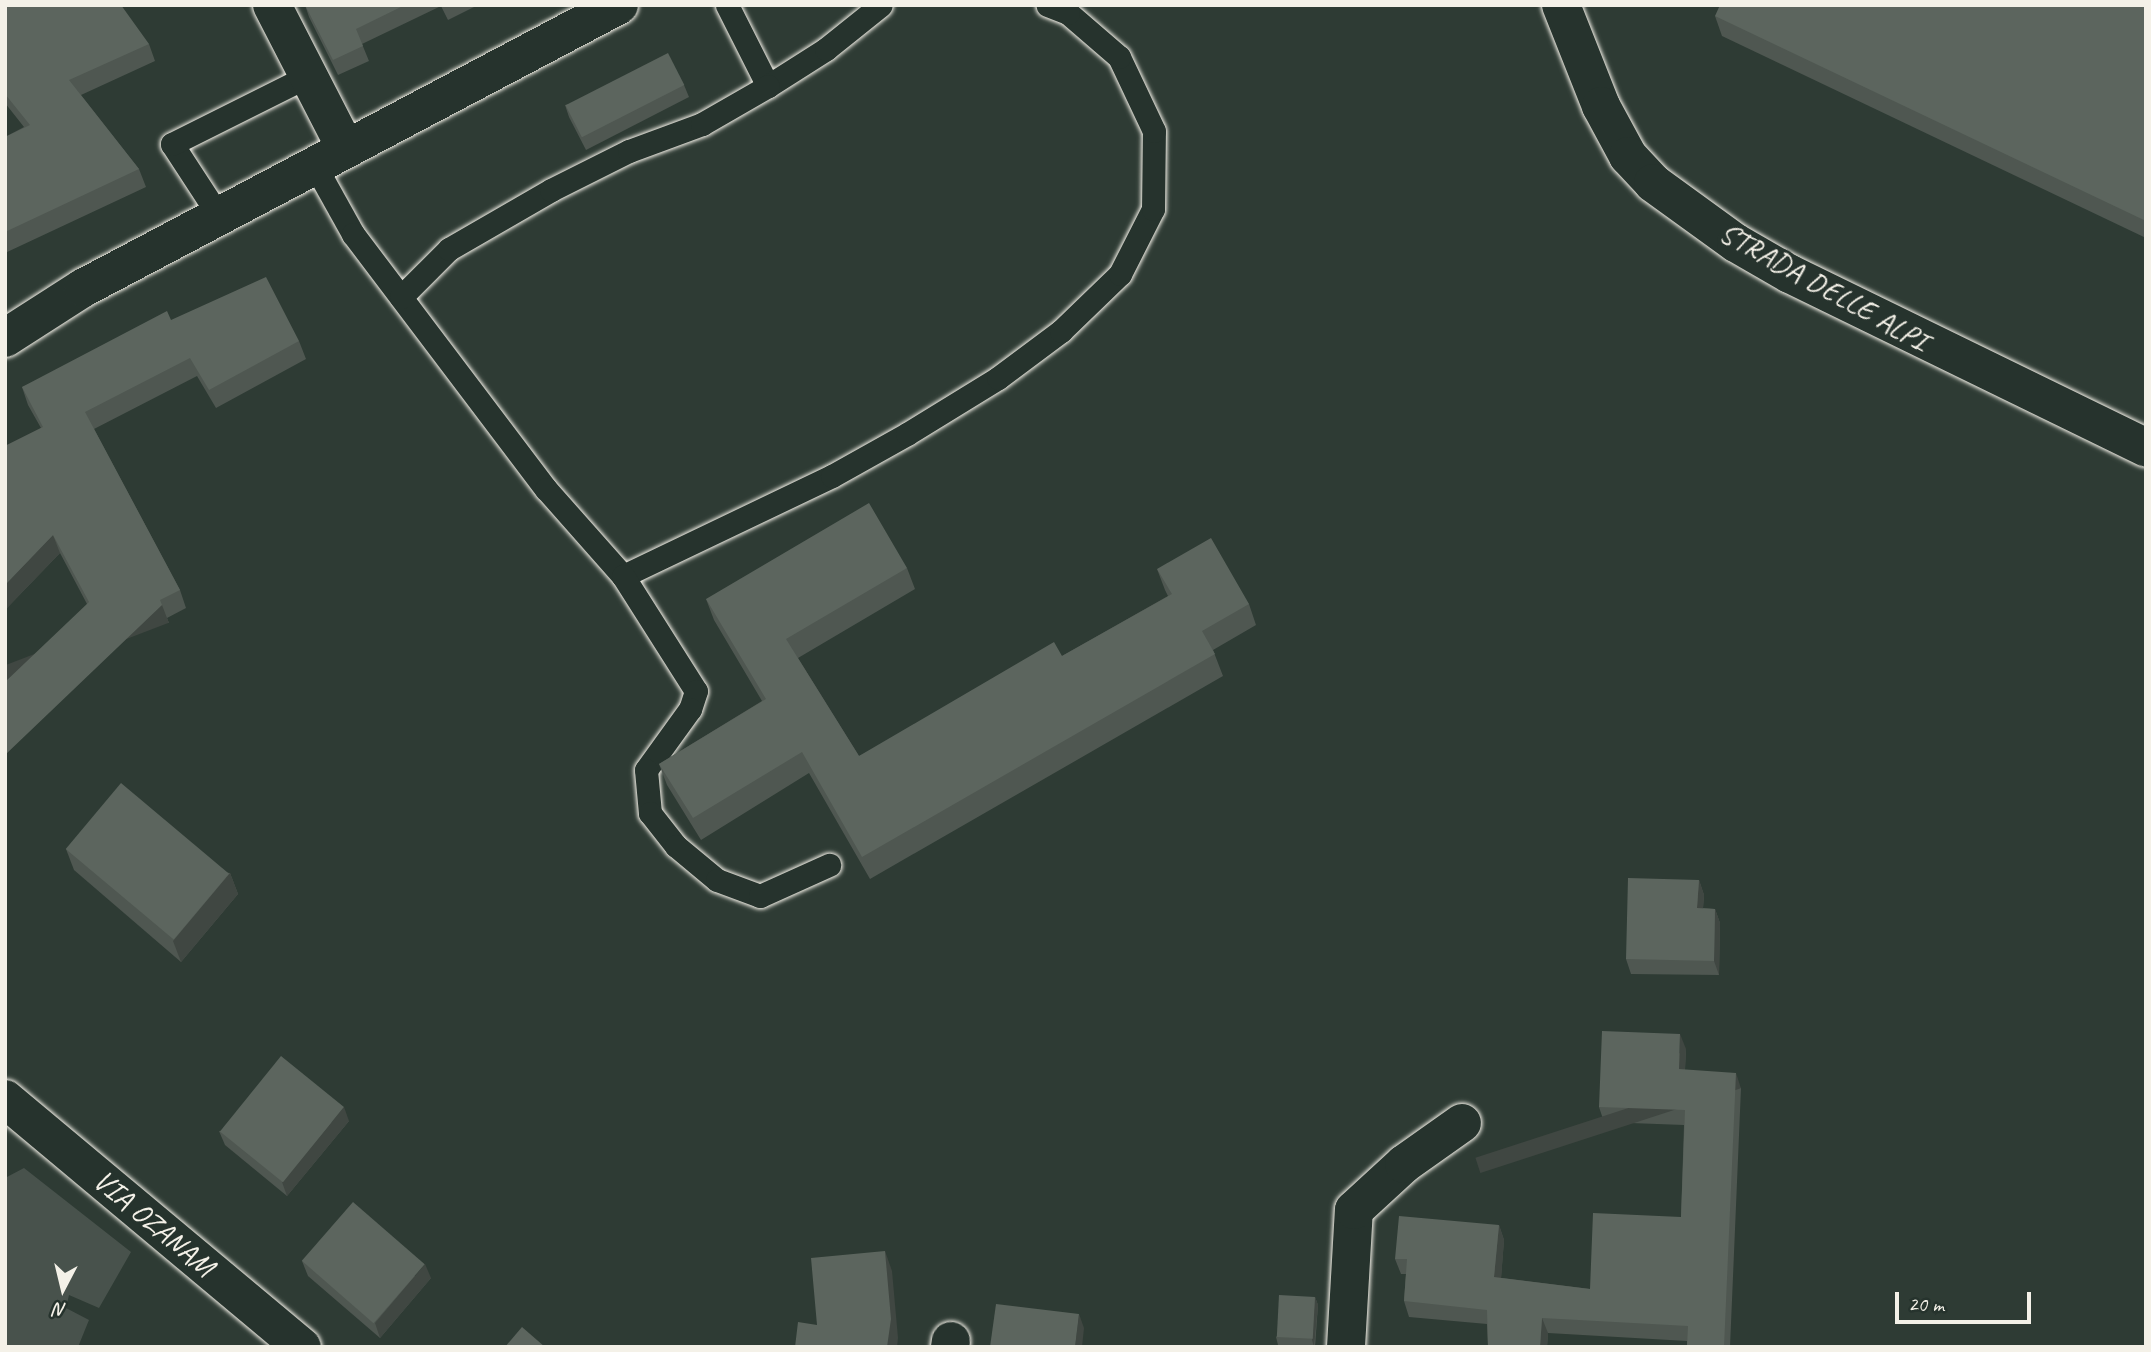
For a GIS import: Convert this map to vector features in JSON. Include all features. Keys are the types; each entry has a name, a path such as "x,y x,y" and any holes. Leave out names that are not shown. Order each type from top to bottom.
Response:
{"street":[{"path":"272,5 309,76 330,157"},
{"path":"5,338 83,288 619,5"},
{"name":"STRADA DELLE ALPI","path":"1561,5 1601,106 1628,156 1653,183 1736,243 1790,274 2146,448"},
{"name":"VIA OZANAM","path":"6,1100 302,1347"},
{"path":"1346,1347 1354,1210 1462,1122"}],"lane":[{"path":"727,5 768,86"},
{"path":"401,297 449,249 551,190 629,151 702,124 826,49 881,5"},
{"path":"623,576 832,476 929,420 998,378 1061,331 1120,274 1153,209 1154,131 1119,57 1068,13 1047,5"},
{"path":"219,216 172,144 309,76"},
{"path":"330,157 353,234 546,489 623,576 696,691 690,709 646,770 650,813 676,846 717,880 761,896 829,866"}],"shaded area":[{"path":"24,1168 131,1252 99,1308 69,1295 66,1308 89,1320 78,1347 5,1347 5,1178"}],"building":[{"path":"5,5 121,5 149,44 69,80 139,169 5,232 5,137 30,125 5,94"},
{"path":"305,5 405,5 356,29 363,46 333,60"},
{"path":"1720,5 2146,5 2146,221 1715,16"},
{"path":"668,53 684,85 582,137 566,105"},
{"path":"266,277 299,341 209,390 190,358 85,412 180,590 160,600 162,605 5,755 5,682 89,602 53,535 5,585 5,446 43,427 22,387 167,311 171,320"},
{"path":"869,503 907,568 786,639 859,756 1054,642 1062,656 1172,594 1157,569 1211,538 1249,604 1202,631 1215,654 862,857 802,752 693,818 659,764 766,699 706,599"},
{"path":"121,783 229,874 174,940 66,849"},
{"path":"1628,878 1699,880 1697,908 1715,909 1714,961 1626,959"},
{"path":"1602,1031 1680,1034 1679,1069 1736,1073 1724,1347 1687,1347 1688,1326 1542,1318 1540,1347 1488,1347 1487,1310 1404,1301 1407,1259 1395,1259 1399,1216 1499,1225 1494,1277 1590,1289 1593,1213 1681,1217 1685,1110 1599,1107"},
{"path":"281,1056 344,1107 283,1182 220,1131"},
{"path":"353,1202 425,1264 374,1323 302,1261"},
{"path":"885,1251 891,1319 887,1347 795,1347 798,1322 817,1325 811,1258"},
{"path":"1279,1295 1315,1297 1313,1339 1277,1337"},
{"path":"996,1304 1079,1314 1075,1347 990,1347"},
{"path":"522,1327 545,1347 505,1347"}]}
